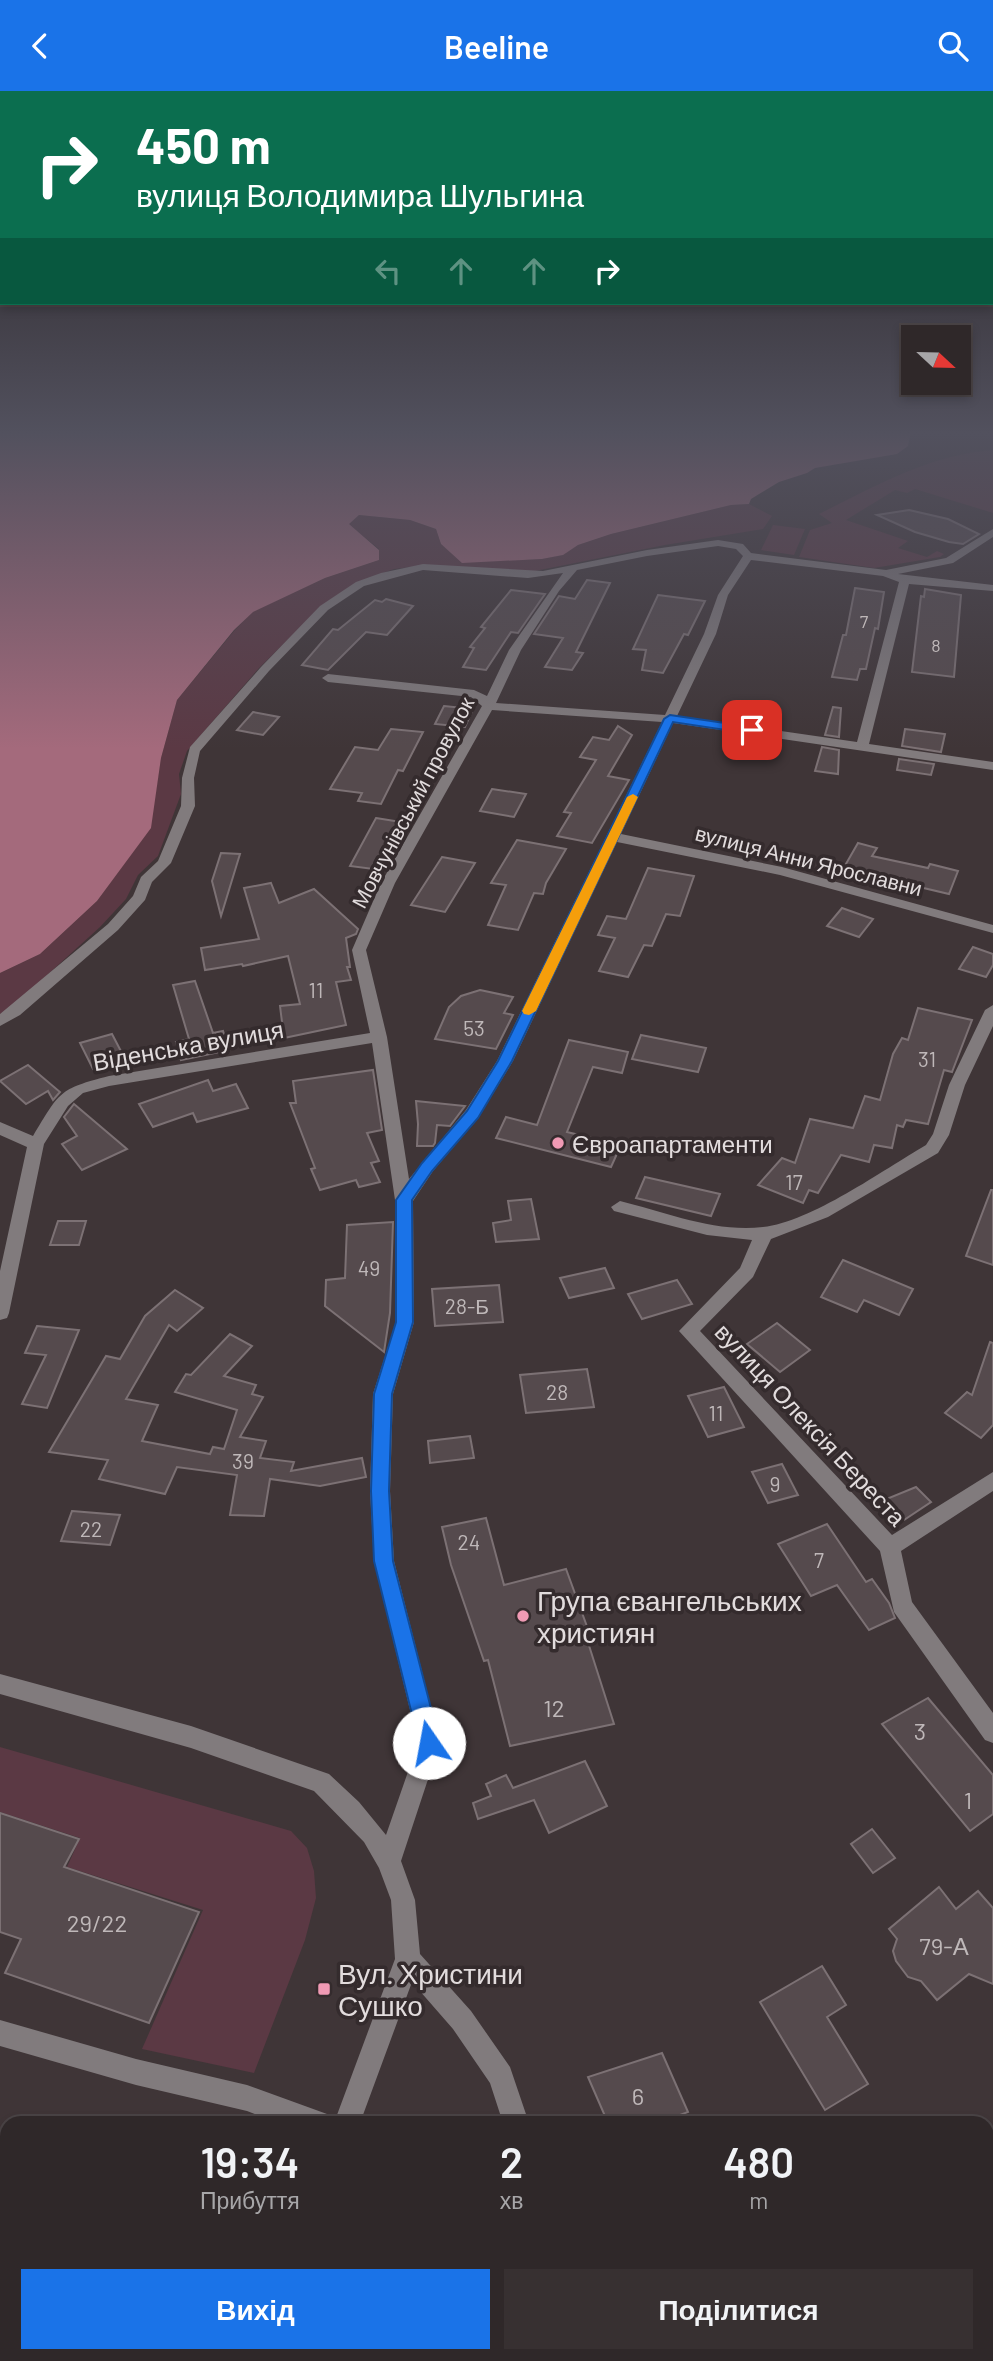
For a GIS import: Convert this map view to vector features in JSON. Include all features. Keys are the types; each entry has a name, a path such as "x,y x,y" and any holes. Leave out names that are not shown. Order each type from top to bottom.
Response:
{"street":[{"path":"885,573 949,561 986,537"},
{"path":"0,1021 15,1012 113,927 140,897 146,880 164,863 188,806 188,778 194,750 265,669 324,608 360,584 385,575 423,567 528,575 718,543 739,546 748,556 885,573 905,580 993,588"},
{"path":"404,1200 427,1167 472,1114 505,1061 710,634 723,595 748,556"},
{"name":"Мовчунівський провулок","path":"389,1861 429,1743 384,1561 380,1491 383,1394 405,1322 404,1200 379,1037 359,950 388,884 488,706 516,650 555,589 573,568"},
{"path":"862,746 905,580"},
{"path":"328,678 474,694 488,706 670,719 993,767"},
{"name":"вулиця Анни Ярославни","path":"614,837 782,871 993,929"},
{"path":"620,1207 720,1231 764,1234 797,1225 932,1149 942,1135 957,1085 993,1010"},
{"name":"Віденська вулиця","path":"0,1313 36,1145 62,1102 78,1089 109,1081 379,1037"},
{"path":"0,1128 36,1145"},
{"name":"вулиця Олексія Береста","path":"764,1234 747,1272 688,1331 890,1547 902,1605 993,1732"},
{"path":"890,1547 993,1480"},
{"path":"0,1684 191,1737 321,1782 358,1818 389,1861 403,1900 408,1959 350,2116"},
{"path":"408,1959 462,2020 501,2076 514,2116"},
{"path":"0,2033 136,2073 247,2098 298,2116"}],"shaded area":[{"path":"0,537 364,537 379,550 379,560 325,578 253,612 234,630 177,700 161,758 151,828 97,901 40,954 0,973"},
{"path":"364,537 439,537 441,544 462,562 542,559 562,555 578,545 602,537 714,537 530,572 429,565 394,569 364,580 321,607 259,668 187,751 179,774 181,794 158,856 138,875 126,899 100,927 12,1007 0,1014 0,973 40,954 97,901 150,828 161,758 177,700 252,612 325,578 379,560 379,549"},
{"path":"439,537 602,537 578,545 563,555 542,559 462,563 441,544"},
{"path":"767,537 802,537 794,555 761,550"},
{"path":"807,537 896,537 908,541 898,548 927,557 937,551 944,554 940,557 874,568 799,557"},
{"path":"0,1747 291,1831 307,1848 314,1871 316,1898 305,1940 254,2073 142,2049 203,1910 67,1867 80,1838 0,1812"}],"building":[{"path":"932,537 974,537 963,544"},
{"path":"587,580 610,583 576,652 583,653 572,670 545,667 563,638 534,634 559,596 575,599"},
{"path":"855,588 884,592 878,629 875,628 866,669 860,669 857,680 832,677 843,635 846,635"},
{"path":"925,589 961,595 954,677 912,672 921,596 924,597"},
{"path":"511,590 545,594 518,633 511,632 486,670 463,667 474,648 470,647 485,628 481,627"},
{"path":"658,595 705,601 688,635 684,634 663,673 642,670 646,650 633,649"},
{"path":"386,599 413,606 387,635 366,632 328,670 302,665 333,629 338,630 375,600 382,602"},
{"path":"444,706 473,709 465,727 435,724"},
{"path":"833,707 841,708 839,737 825,735"},
{"path":"253,712 279,717 263,735 237,730"},
{"path":"618,726 632,735 608,776 629,780 592,843 557,836 571,813 564,812 596,760 580,757 593,737 609,740"},
{"path":"391,729 423,732 403,771 398,770 381,804 358,801 362,793 330,789 355,747 378,750"},
{"path":"905,729 945,734 941,752 902,746"},
{"path":"822,747 839,750 838,774 815,771"},
{"path":"899,759 934,764 931,775 897,770"},
{"path":"492,789 526,794 514,817 480,811"},
{"path":"376,818 407,823 381,870 350,866"},
{"path":"517,840 566,849 546,883 543,894 534,893 518,930 488,925 506,885 491,883"},
{"path":"858,843 877,848 872,856 928,868 930,864 958,871 949,894 898,882 895,889 839,876"},
{"path":"221,853 240,854 221,916 212,881"},
{"path":"442,857 475,863 445,912 411,905"},
{"path":"648,868 694,876 680,916 666,914 652,946 644,945 628,977 599,971 615,938 598,935 607,916 626,919"},
{"path":"271,883 279,903 314,889 358,929 356,934 346,938 350,967 347,967 351,980 336,982 346,1025 284,1038 280,1006 300,1004 288,956 243,966 205,970 201,948 259,939 244,888"},
{"path":"842,908 873,919 859,937 827,926"},
{"path":"973,947 993,954 993,965 986,977 959,969"},
{"path":"195,981 213,1033 223,1031 229,1050 181,1060 176,1042 189,1039 173,985"},
{"path":"480,990 513,997 504,1013 513,1015 496,1049 435,1039 449,1007 461,996"},
{"path":"918,1008 972,1020 952,1072 944,1070 928,1124 906,1120 903,1127 897,1125 892,1148 874,1145 869,1162 841,1155 818,1193 809,1190 803,1203 758,1185 782,1158 795,1163 810,1119 853,1128 865,1096 880,1100 893,1054 902,1038 908,1040"},
{"path":"112,1034 125,1059 93,1069 80,1043"},
{"path":"641,1035 706,1048 698,1072 632,1059"},
{"path":"569,1040 628,1052 622,1073 593,1067 567,1132 621,1145 611,1167 496,1138 506,1117 537,1125"},
{"path":"28,1065 60,1092 53,1100 48,1091 26,1104 0,1081"},
{"path":"373,1070 382,1130 367,1133 379,1161 371,1163 380,1182 359,1187 356,1180 320,1190 311,1169 315,1168 290,1103 296,1103 293,1081"},
{"path":"208,1080 213,1091 236,1084 248,1108 197,1122 193,1113 153,1127 139,1104"},
{"path":"416,1101 465,1106 450,1126 437,1125 433,1146 417,1146"},
{"path":"74,1104 127,1149 82,1170 62,1144 77,1136 64,1117"},
{"path":"645,1177 720,1194 711,1216 636,1198"},
{"path":"993,1190 993,1265 966,1256"},
{"path":"531,1199 539,1239 496,1242 493,1223 511,1220 508,1201"},
{"path":"58,1221 86,1221 79,1245 50,1245"},
{"path":"393,1222 390,1313 384,1352 325,1306 326,1280 345,1278 347,1225"},
{"path":"843,1260 913,1289 899,1315 864,1300 857,1312 821,1297"},
{"path":"605,1268 614,1288 569,1298 560,1278"},
{"path":"677,1280 692,1304 642,1319 628,1294"},
{"path":"499,1285 503,1322 435,1326 432,1289"},
{"path":"175,1290 203,1308 177,1331 169,1325 126,1399 158,1405 142,1441 210,1454 213,1447 224,1449 237,1410 175,1392 186,1374 191,1375 230,1334 252,1346 224,1376 256,1385 252,1394 263,1397 240,1437 266,1441 260,1458 294,1462 291,1471 362,1458 366,1477 320,1486 270,1479 264,1516 230,1515 237,1475 177,1467 165,1494 99,1479 108,1460 49,1452 106,1356 120,1359 145,1316"},
{"path":"777,1323 810,1350 780,1372 747,1344"},
{"path":"37,1326 79,1330 47,1408 22,1404 46,1355 25,1353"},
{"path":"990,1342 993,1343 993,1425 981,1438 945,1413 967,1392 972,1395"},
{"path":"587,1369 594,1407 526,1413 520,1375"},
{"path":"724,1387 744,1427 708,1437 688,1396"},
{"path":"470,1436 474,1458 430,1463 428,1441"},
{"path":"782,1464 798,1495 768,1503 752,1472"},
{"path":"916,1487 931,1502 904,1520 884,1500"},
{"path":"72,1511 120,1515 110,1545 61,1541"},
{"path":"486,1518 504,1585 566,1569 589,1632 585,1633 614,1724 510,1746 488,1660 484,1661 451,1565 442,1527"},
{"path":"827,1524 866,1582 872,1579 889,1603 895,1618 869,1630 837,1585 811,1596 778,1544"},
{"path":"928,1698 993,1775 993,1814 970,1831 882,1724"},
{"path":"585,1761 607,1806 549,1833 534,1800 478,1819 473,1803 491,1796 486,1784 506,1775 513,1788"},
{"path":"0,1813 79,1839 64,1867 199,1912 149,2023 5,1973 21,1939 0,1932"},
{"path":"872,1829 895,1858 873,1873 851,1844"},
{"path":"939,1887 956,1909 978,1891 993,1908 993,1984 969,1974 937,2000 921,1981 908,1977 896,1961 893,1951 897,1939 889,1929"},
{"path":"822,1966 846,2005 827,2017 868,2084 825,2110 760,2002"},
{"path":"662,2053 688,2112 677,2116 605,2116 588,2077"}],"slow traffic":[{"path":"529,1011 633,797"}],"place":[{"name":"Євроапартаменти","path":"558,1143"},
{"name":"Група євангельських християн","path":"523,1616"},
{"name":"Вул. Христини Сушко","path":"324,1989"}],"route":[{"path":"429,1743 384,1561 380,1491 383,1394 405,1322 404,1200 427,1167 472,1114 505,1061 670,719 752,730"}]}
